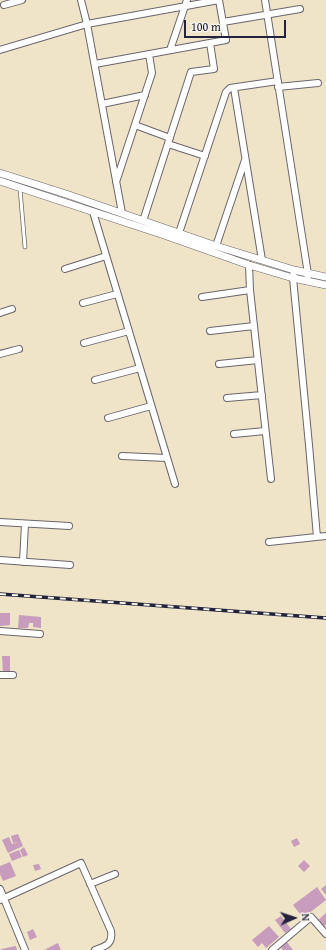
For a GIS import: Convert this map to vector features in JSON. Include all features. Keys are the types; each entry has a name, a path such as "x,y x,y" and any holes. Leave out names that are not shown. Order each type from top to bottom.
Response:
{"street":[{"path":"4,4 22,0"},
{"path":"81,0 95,64 122,213"},
{"path":"0,50 87,24 186,3 219,0 226,40 95,64"},
{"path":"265,0 307,277"},
{"path":"170,50 186,3"},
{"path":"223,22 300,9"},
{"path":"143,221 191,72 214,69 210,43"},
{"path":"116,183 152,73 149,54"},
{"path":"179,233 226,92 230,88 278,84 318,83"},
{"path":"234,88 262,260"},
{"path":"102,104 145,95"},
{"path":"135,125 170,138"},
{"path":"168,144 205,156"},
{"path":"216,246 246,159"},
{"path":"0,173 216,246 294,270 326,285"},
{"path":"0,181 164,235 249,265 293,278 326,277"},
{"path":"93,212 175,484"},
{"path":"65,268 106,256"},
{"path":"249,265 250,290 271,479"},
{"path":"294,270 293,278 316,537"},
{"path":"202,297 250,290"},
{"path":"83,303 117,294"},
{"path":"0,313 12,309"},
{"path":"210,331 254,326"},
{"path":"84,343 129,331"},
{"path":"0,354 19,349"},
{"path":"219,364 258,360"},
{"path":"95,380 140,368"},
{"path":"227,398 262,394"},
{"path":"108,418 151,406"},
{"path":"234,434 266,431"},
{"path":"122,456 167,458"},
{"path":"0,522 69,526"},
{"path":"23,562 25,524"},
{"path":"269,542 326,536"},
{"path":"0,560 70,565"},
{"path":"0,631 40,634"},
{"path":"0,675 13,675"},
{"path":"2,899 81,863 112,936 108,945 95,950"},
{"path":"90,884 115,874"},
{"path":"0,889 2,899 25,950"},
{"path":"272,950 311,917 326,934"}],"lane":[{"path":"20,188 25,247"}],"building":[{"path":"0,613 10,613 10,625 0,626"},
{"path":"19,615 41,617 41,628 33,627 33,623 29,623 28,628 18,628"},
{"path":"2,656 10,656 10,673 3,673"},
{"path":"18,834 23,846 8,853 2,840 9,837 12,844 18,842 13,843 11,836"},
{"path":"297,838 300,844 294,847 291,841"},
{"path":"24,847 28,855 23,857 20,850"},
{"path":"19,850 22,857 12,861 9,854"},
{"path":"304,860 310,866 304,872 298,866"},
{"path":"10,862 16,876 3,881 0,874 0,866"},
{"path":"39,864 41,869 35,871 33,865"},
{"path":"326,885 326,895 321,889"},
{"path":"317,887 326,900 303,918 293,905"},
{"path":"326,913 326,925 322,929 316,922"},
{"path":"281,916 291,929 285,933 275,920"},
{"path":"269,926 279,937 266,948 262,943 258,947 252,940"},
{"path":"33,929 37,937 30,940 27,932"},
{"path":"286,941 293,950 283,950 280,946"},
{"path":"58,943 61,950 44,950"},
{"path":"16,946 17,950 1,950 1,949"}],"railway":[{"path":"0,594 326,618"}]}
